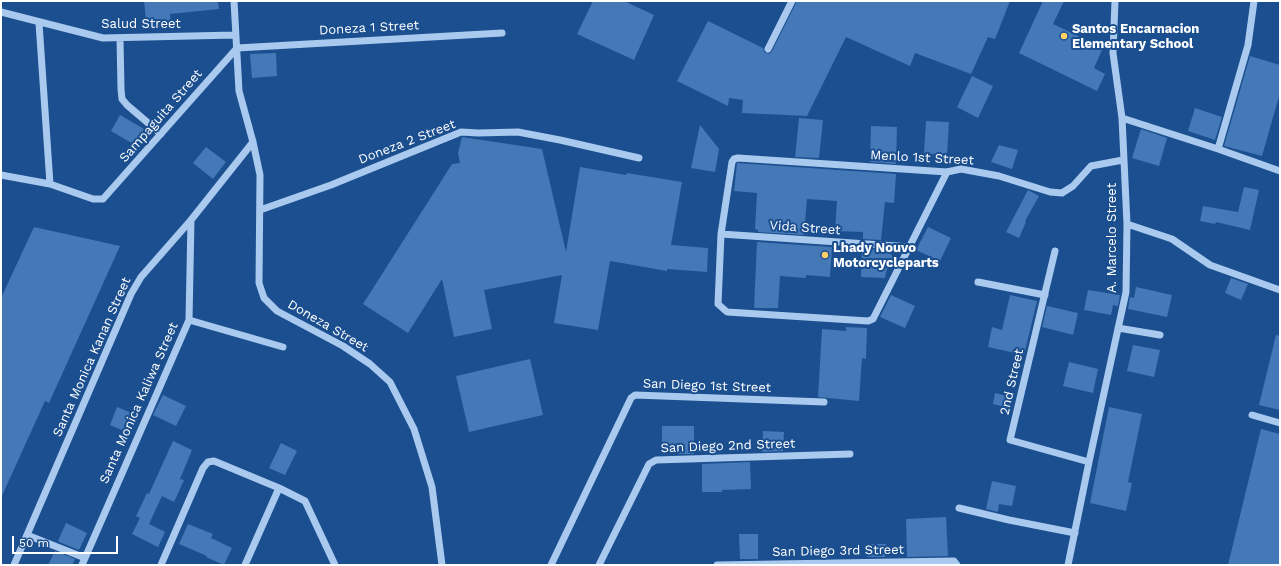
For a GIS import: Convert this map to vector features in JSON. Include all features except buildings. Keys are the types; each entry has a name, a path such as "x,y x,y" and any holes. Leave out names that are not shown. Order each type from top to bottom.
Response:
{"street":[{"name":"Doneza Street","path":"234,1 239,91 253,142 260,175 259,283 264,298 277,311 343,346 370,364 390,382 414,429 432,487 442,565"},
{"path":"768,49 792,1"},
{"name":"A. Marcelo Street","path":"1068,565 1088,462 1126,292 1127,224 1122,118 1113,53 1115,1"},
{"path":"1218,149 1248,45 1254,1"},
{"name":"Salud Street","path":"1,12 39,23 103,38 235,35"},
{"path":"1,175 50,184 39,23"},
{"name":"Doneza 1 Street","path":"237,48 502,33"},
{"path":"120,38 122,99 161,134"},
{"name":"Sampaguita Street","path":"50,184 93,199 103,199 237,48"},
{"path":"1122,118 1280,171"},
{"name":"Doneza 2 Street","path":"260,210 331,185 461,132 518,132 639,158"},
{"name":"Santa Monica Kanan Street","path":"14,565 131,294 141,276 191,220 253,142"},
{"name":"Menlo 1st Street","path":"721,234 732,162 734,159 738,158 947,172 961,169 999,176 1050,192 1062,193 1073,186 1091,166 1123,160"},
{"path":"721,234 718,304 727,312 868,320 873,319 947,172"},
{"name":"Santa Monica Kaliwa Street","path":"83,562 189,320 191,220"},
{"path":"1127,224 1172,239 1210,265 1280,290"},
{"name":"Vida Street","path":"721,234 910,247"},
{"name":"2nd Street","path":"1055,251 1010,440 1088,462"},
{"path":"978,282 1045,296"},
{"path":"189,320 283,347"},
{"path":"1118,328 1160,335"},
{"name":"San Diego 1st Street","path":"551,565 631,398 635,395 824,402"},
{"path":"1252,415 1280,423"},
{"name":"San Diego 2nd Street","path":"599,565 650,464 656,460 850,454"},
{"path":"161,565 203,468 208,462 214,461 279,488 305,501 332,563"},
{"path":"245,565 279,488"},
{"path":"959,508 1074,533"},
{"path":"27,535 83,562"},
{"name":"San Diego 3rd Street","path":"717,565 954,561 957,565"}],"place":[{"name":"Santos Encarnacion Elementary School","path":"1064,36"},
{"name":"Lhady Nouvo Motorcycleparts","path":"825,255"}]}
